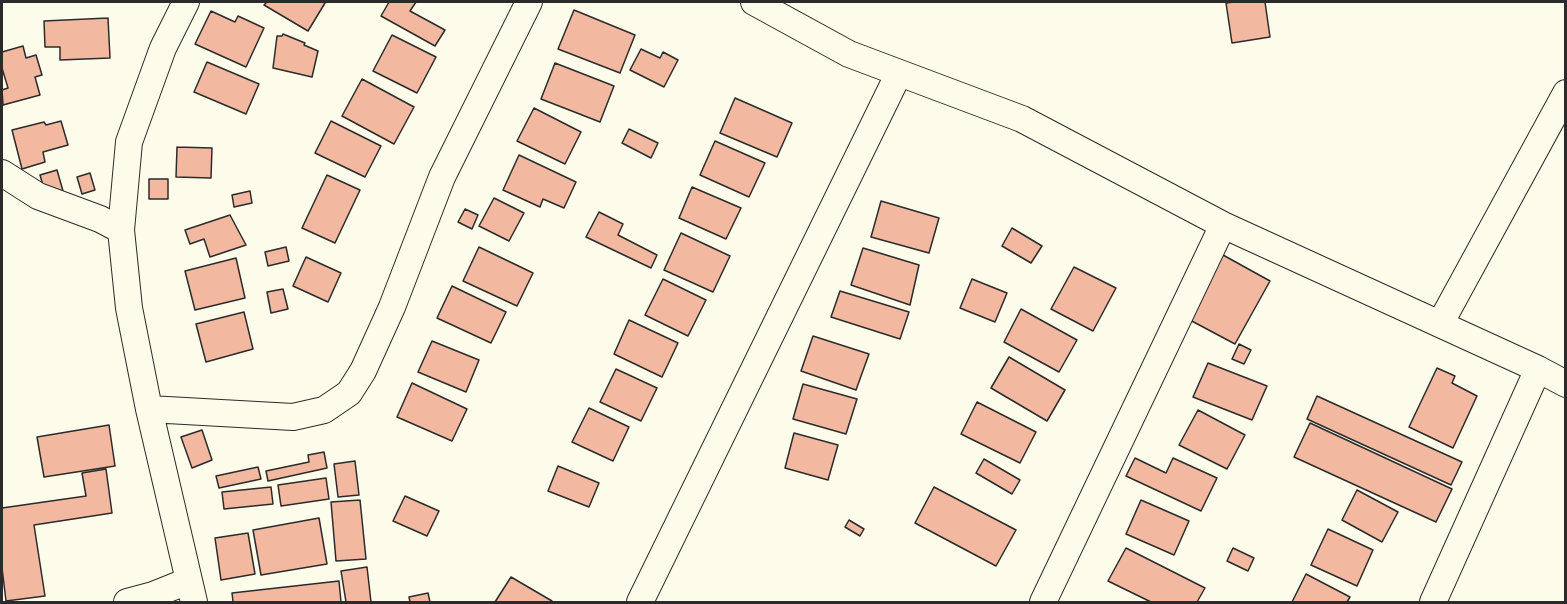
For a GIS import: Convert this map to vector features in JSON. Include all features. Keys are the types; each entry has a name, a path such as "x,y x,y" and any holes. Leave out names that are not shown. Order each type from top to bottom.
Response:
{"street":[{"path":"127,603 153,595 191,592 149,409 129,308 121,230 129,142 163,48 186,2"},
{"path":"149,409 293,417 324,410 349,393 363,370 392,307 442,177 528,2"},
{"path":"753,2 849,54 1022,118 1223,225 1538,369 1566,384"},
{"path":"640,603 899,73"},
{"path":"1440,324 1566,93"},
{"path":"2,173 38,196 100,219 121,230"},
{"path":"1043,603 1223,225"},
{"path":"1433,603 1538,369"}],"building":[{"path":"267,2 325,3 308,31 264,5"},
{"path":"389,2 416,2 410,11 445,30 435,46 381,16"},
{"path":"1265,2 1270,37 1232,43 1226,3"},
{"path":"574,10 635,35 620,73 558,49"},
{"path":"211,11 235,22 238,16 264,28 246,67 195,44"},
{"path":"108,18 110,58 60,60 60,47 45,47 44,21"},
{"path":"283,34 318,51 312,77 273,68 277,36"},
{"path":"392,35 436,57 417,93 373,71"},
{"path":"23,46 26,58 36,55 42,75 35,77 40,95 3,105 2,90 8,88 2,68 2,52"},
{"path":"641,49 660,58 663,52 678,60 664,87 630,70"},
{"path":"207,62 259,84 246,114 194,92"},
{"path":"555,63 614,86 600,122 541,99"},
{"path":"362,79 414,107 394,144 342,116"},
{"path":"735,98 792,123 777,157 720,133"},
{"path":"534,108 581,132 565,164 517,141"},
{"path":"61,121 68,145 43,152 45,162 22,169 12,130 44,122 46,125"},
{"path":"331,121 381,146 365,177 315,153"},
{"path":"629,129 658,143 651,158 622,143"},
{"path":"715,141 765,163 749,197 700,175"},
{"path":"177,147 212,148 211,178 176,177"},
{"path":"519,155 576,182 564,208 543,199 540,207 503,190"},
{"path":"57,170 63,191 46,196 40,175"},
{"path":"90,173 95,190 82,194 77,177"},
{"path":"327,175 360,190 335,243 302,228"},
{"path":"149,179 168,179 168,199 149,199"},
{"path":"692,187 741,208 726,239 679,218"},
{"path":"250,191 252,203 234,207 232,195"},
{"path":"494,198 524,213 509,241 479,226"},
{"path":"881,201 939,218 929,253 871,237"},
{"path":"465,209 478,215 472,229 458,222"},
{"path":"599,212 623,224 618,235 657,255 651,268 586,237"},
{"path":"230,215 246,245 210,257 204,239 190,244 185,230"},
{"path":"1012,228 1042,246 1031,263 1002,246"},
{"path":"681,233 730,256 713,292 664,270"},
{"path":"286,247 289,261 268,266 265,252"},
{"path":"479,247 533,273 517,306 463,281"},
{"path":"863,248 919,265 910,305 851,285"},
{"path":"1223,255 1270,281 1235,344 1188,319"},
{"path":"306,257 341,273 328,302 293,286"},
{"path":"236,258 245,298 195,310 185,271"},
{"path":"1074,267 1116,288 1093,331 1051,309"},
{"path":"663,279 706,300 688,336 645,315"},
{"path":"972,279 1007,293 995,322 960,308"},
{"path":"452,286 506,312 491,343 437,318"},
{"path":"283,289 288,309 271,313 267,292"},
{"path":"840,291 909,312 900,339 831,317"},
{"path":"1021,309 1077,340 1059,372 1004,342"},
{"path":"244,312 253,349 206,362 196,324"},
{"path":"629,320 678,343 662,377 614,354"},
{"path":"813,336 869,354 856,390 801,371"},
{"path":"432,341 479,360 466,392 418,372"},
{"path":"1239,344 1251,350 1244,364 1232,359"},
{"path":"1009,357 1065,390 1047,421 991,388"},
{"path":"1208,363 1267,386 1252,420 1193,397"},
{"path":"1437,368 1455,376 1452,383 1477,396 1453,448 1409,427"},
{"path":"616,369 657,388 641,421 600,402"},
{"path":"412,383 467,409 452,441 397,417"},
{"path":"803,384 857,399 846,434 793,419"},
{"path":"1317,396 1462,462 1451,485 1307,419"},
{"path":"977,402 1036,432 1020,463 961,434"},
{"path":"589,408 629,427 613,461 572,442"},
{"path":"1198,410 1245,435 1227,469 1179,445"},
{"path":"1310,423 1452,489 1436,522 1294,457"},
{"path":"109,425 115,466 44,477 37,437"},
{"path":"202,430 212,460 192,468 181,437"},
{"path":"794,433 838,445 828,480 785,468"},
{"path":"324,452 327,468 268,481 266,471 309,462 308,455"},
{"path":"1135,458 1166,473 1173,458 1217,478 1201,511 1126,476"},
{"path":"984,459 1020,480 1012,494 976,473"},
{"path":"355,461 359,495 338,497 334,464"},
{"path":"558,466 599,483 589,507 548,491"},
{"path":"258,467 261,479 219,488 216,476"},
{"path":"106,469 112,513 34,525 45,596 6,601 2,568 2,508 86,496 82,473"},
{"path":"326,478 329,499 281,506 278,485"},
{"path":"271,487 273,504 224,509 222,492"},
{"path":"934,487 1016,530 996,566 915,523"},
{"path":"1357,490 1398,512 1382,542 1342,520"},
{"path":"405,496 439,511 427,536 393,521"},
{"path":"360,500 366,559 336,561 331,502"},
{"path":"1141,500 1189,521 1174,555 1126,534"},
{"path":"319,518 327,564 261,575 253,530"},
{"path":"849,520 864,529 860,536 845,527"},
{"path":"1328,529 1373,550 1357,586 1311,565"},
{"path":"248,533 255,574 221,580 215,538"},
{"path":"1126,548 1205,588 1197,602 1151,602 1108,581"},
{"path":"1233,548 1254,558 1248,571 1227,561"},
{"path":"367,567 371,602 346,602 341,571"},
{"path":"1306,574 1350,597 1347,602 1292,602"},
{"path":"511,577 552,601 495,602"},
{"path":"339,581 341,602 233,602 232,593"},
{"path":"428,593 430,602 410,602 409,597"}]}
